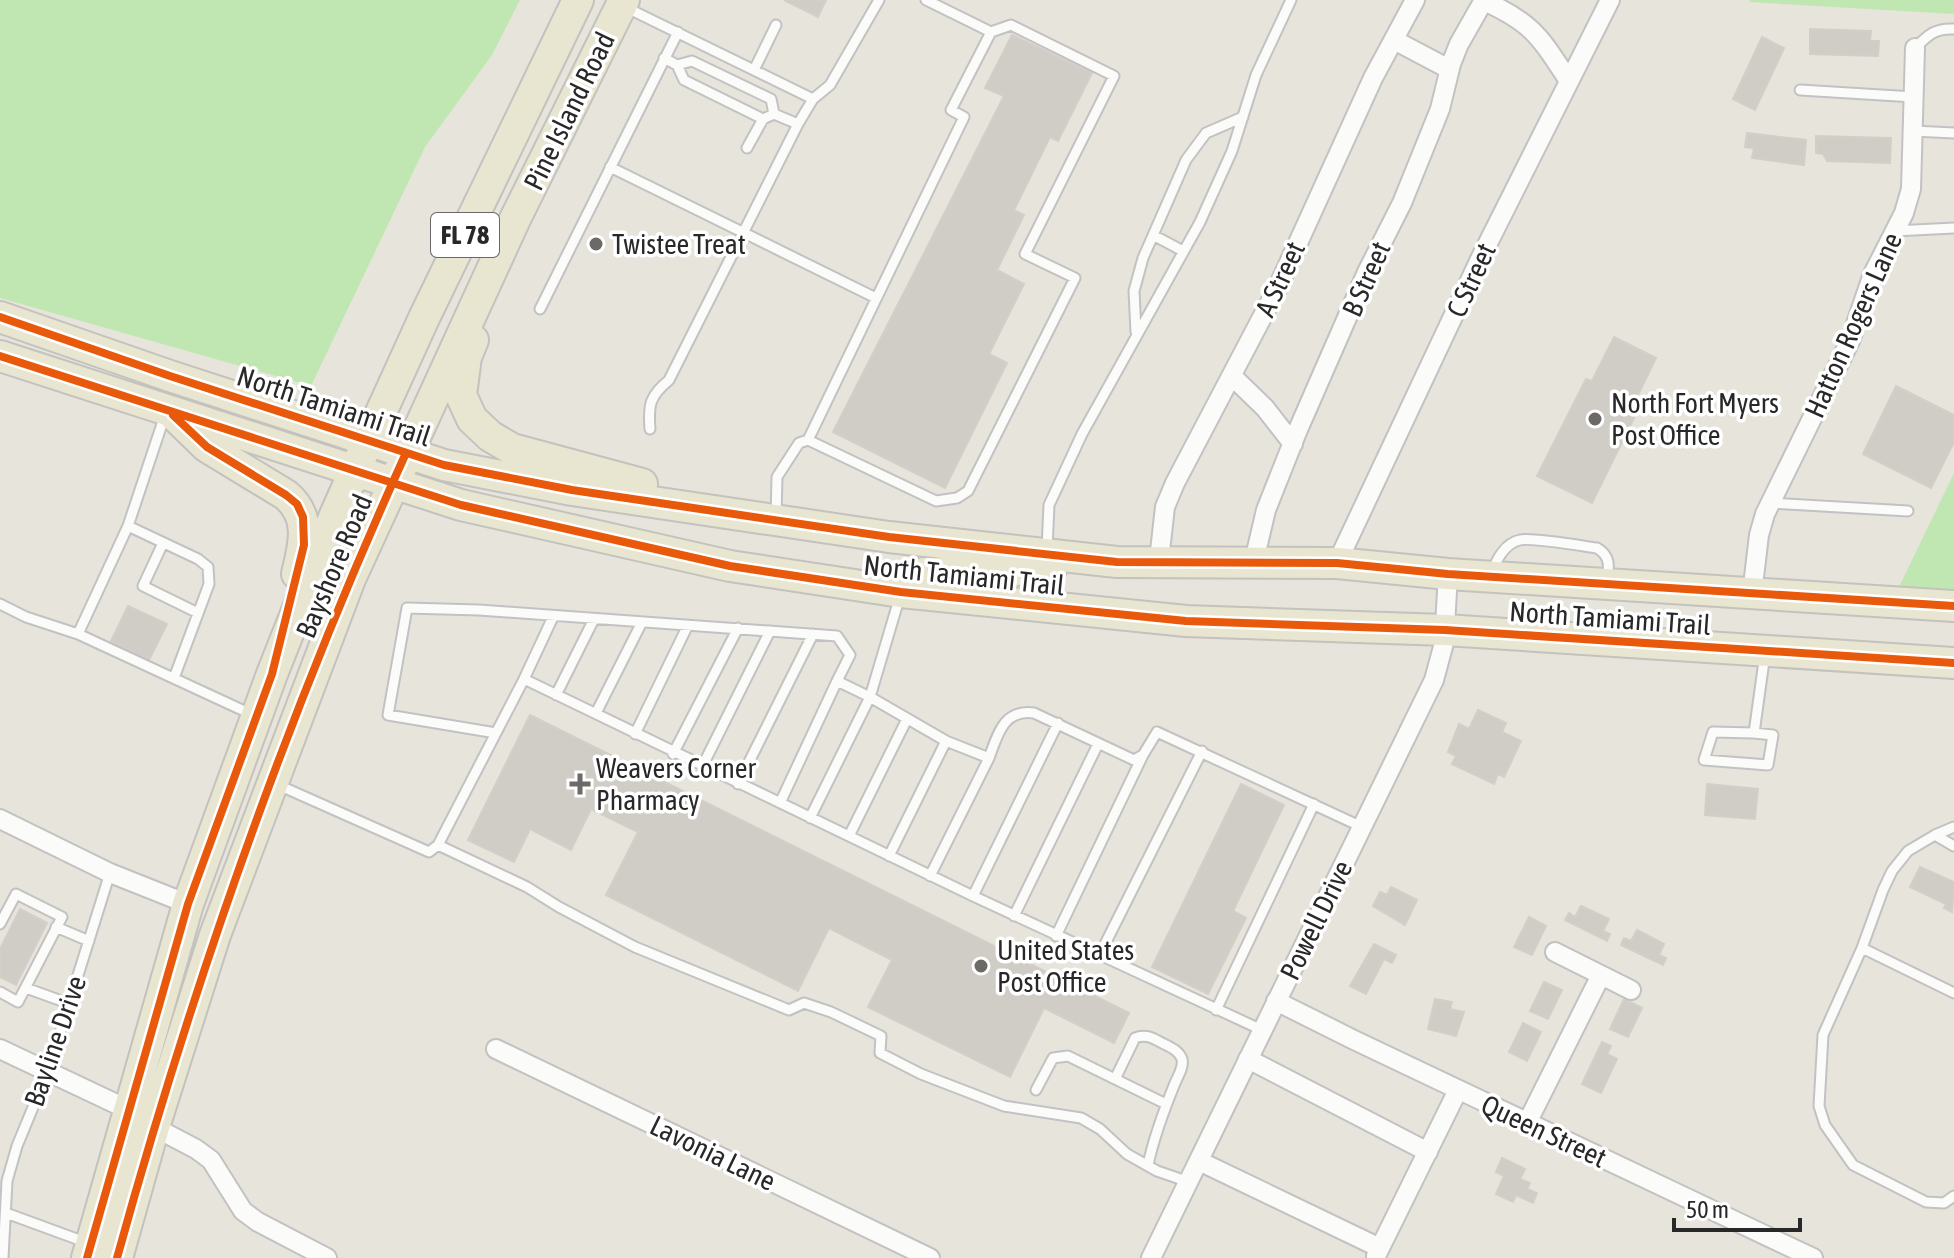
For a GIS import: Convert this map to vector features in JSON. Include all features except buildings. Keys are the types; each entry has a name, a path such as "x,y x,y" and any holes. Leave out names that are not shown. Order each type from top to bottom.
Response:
{"main road":[{"name":"Pine Island Road","path":"355,471 424,318 578,0"},
{"name":"Pine Island Road","path":"393,482 619,2"},
{"path":"516,217 491,297 466,357 461,395 472,419 490,436 512,449 776,520"},
{"name":"North Tamiami Trail","path":"0,317 368,441 492,476 889,537 1117,562 1337,563 1491,577 1954,606"},
{"name":"North Tamiami Trail","path":"0,356 461,505 730,566 901,592 1186,621 1445,630 1954,663"},
{"path":"167,410 207,447 286,495 297,504 303,517 304,545 272,674"},
{"name":"Bayshore Road","path":"99,1254 141,1118 188,904 272,674 355,471"},
{"name":"Bayshore Road","path":"141,1118 215,935 350,579 393,482"},
{"path":"901,592 924,573 993,572 1117,562"}],"street":[{"name":"A Street","path":"1159,560 1165,507 1220,395 1233,377 1415,0"},
{"path":"1484,0 1508,11 1534,29 1569,81"},
{"name":"B Street","path":"1254,561 1266,510 1293,444 1367,272 1402,203 1440,109 1449,69 1459,44 1484,0"},
{"name":"C Street","path":"1337,563 1482,255 1610,0"},
{"path":"1394,40 1449,69"},
{"name":"Hatton Rogers Lane","path":"1752,594 1759,535 1771,503 1850,341 1873,274 1911,189 1915,48"},
{"path":"1233,377 1265,408 1293,444"},
{"name":"Powell Drive","path":"1151,1258 1434,680 1445,630 1448,574"},
{"path":"0,819 110,873 188,904"},
{"path":"1555,952 1631,990"},
{"path":"1527,1123 1601,975"},
{"name":"Queen Street","path":"1276,1001 1813,1258"},
{"path":"0,1049 141,1118 196,1149 211,1160 243,1211 327,1258"},
{"name":"Lavonia Lane","path":"496,1049 930,1258"},
{"path":"1248,1059 1428,1152"},
{"path":"1199,1161 1378,1253 1458,1090"}],"lane":[{"path":"650,429 649,410 654,393 669,380 798,124 813,99 830,85 879,0"},
{"path":"926,0 991,32"},
{"path":"1047,553 1049,505 1082,434 1200,222 1232,151 1256,75 1291,0"},
{"path":"619,2 813,99"},
{"path":"754,70 776,25"},
{"path":"776,520 777,477 799,443 808,440 936,501 957,498 968,491 1075,278 1025,254 1114,76 1011,25 991,32 951,110 964,117 808,440"},
{"path":"1915,48 1929,33 1942,28 1954,29"},
{"path":"540,309 678,32"},
{"path":"664,58 677,65 684,80 763,119"},
{"path":"677,65 692,61 771,99 774,114"},
{"path":"1800,90 1914,97"},
{"path":"747,148 763,119 774,114 798,124"},
{"path":"1137,334 1134,291 1153,235 1186,160 1206,133 1243,117"},
{"path":"1913,131 1954,133"},
{"path":"610,167 876,298"},
{"path":"1894,231 1954,228"},
{"path":"1153,235 1183,251"},
{"path":"78,634 128,526 167,410"},
{"path":"1771,503 1908,511"},
{"path":"128,526 198,559 208,567 209,584 174,678"},
{"path":"1491,577 1499,556 1520,539 1597,548 1604,552 1610,564 1607,585"},
{"path":"163,543 143,586 198,613"},
{"path":"810,818 870,697 901,592"},
{"path":"0,604 26,617 78,634 256,716"},
{"path":"496,733 388,715 407,608 479,610 837,636 850,655 780,803"},
{"path":"273,782 429,852 438,845 553,617"},
{"path":"556,695 594,619"},
{"path":"596,713 642,622"},
{"path":"635,734 688,625"},
{"path":"673,754 738,628"},
{"path":"702,767 770,631"},
{"path":"738,784 813,634"},
{"path":"1754,733 1766,650"},
{"path":"524,679 673,754 1262,1030"},
{"path":"837,681 946,741 989,758"},
{"path":"930,876 1009,717 1020,711 1034,713 1134,760 1143,755"},
{"path":"849,836 907,719"},
{"path":"973,896 1058,723"},
{"path":"1056,936 1157,732 1362,827"},
{"path":"1713,732 1754,733 1773,735 1768,765 1704,760 1713,732"},
{"path":"889,856 946,741"},
{"path":"1014,916 1098,744"},
{"path":"1099,956 1202,751"},
{"path":"1216,1010 1314,804"},
{"path":"1954,827 1908,851 1892,871 1823,1035 1819,1106 1825,1125 1853,1165 1926,1202 1944,1203 1954,1196"},
{"path":"1935,835 1954,846"},
{"path":"438,845 527,887 635,947 789,1010 804,1003 831,1012 881,1036 880,1053 921,1074 1004,1106 1081,1118 1100,1129 1127,1154 1189,1182"},
{"name":"Bayline Drive","path":"3,1258 7,1181 17,1146 48,1071 110,873"},
{"path":"0,924 16,894 62,917 18,1002 0,992"},
{"path":"56,927 89,941"},
{"path":"1862,948 1954,993"},
{"path":"26,988 70,1004"},
{"path":"1115,1079 1135,1038 1142,1035 1176,1050 1182,1057 1183,1066 1156,1127 1148,1165"},
{"path":"1036,1090 1053,1058 1060,1055 1068,1056 1166,1104"},
{"path":"6,1213 99,1254"}],"green space":[{"path":"0,0 520,0 492,55 425,147 311,386 0,298"},
{"path":"1954,0 1954,14 1749,2"},
{"path":"1954,473 1954,590 1899,587"}],"cycle path":[{"path":"0,317 444,465 572,490 889,537 1117,562 1337,563 1448,574 1954,606"},
{"path":"0,356 461,505 730,566 901,592 1186,621 1445,630 1954,663"},
{"path":"87,1258 188,904 272,674 304,545 303,517 297,504 207,447 173,415"},
{"path":"117,1258 178,1053 246,850 322,650 406,453"}],"place":[{"name":"Twistee Treat","path":"596,244"},
{"name":"North Fort Myers Post Office","path":"1595,419"},
{"name":"Weavers Corner Pharmacy","path":"580,784"},
{"name":"United States Post Office","path":"981,966"}]}
